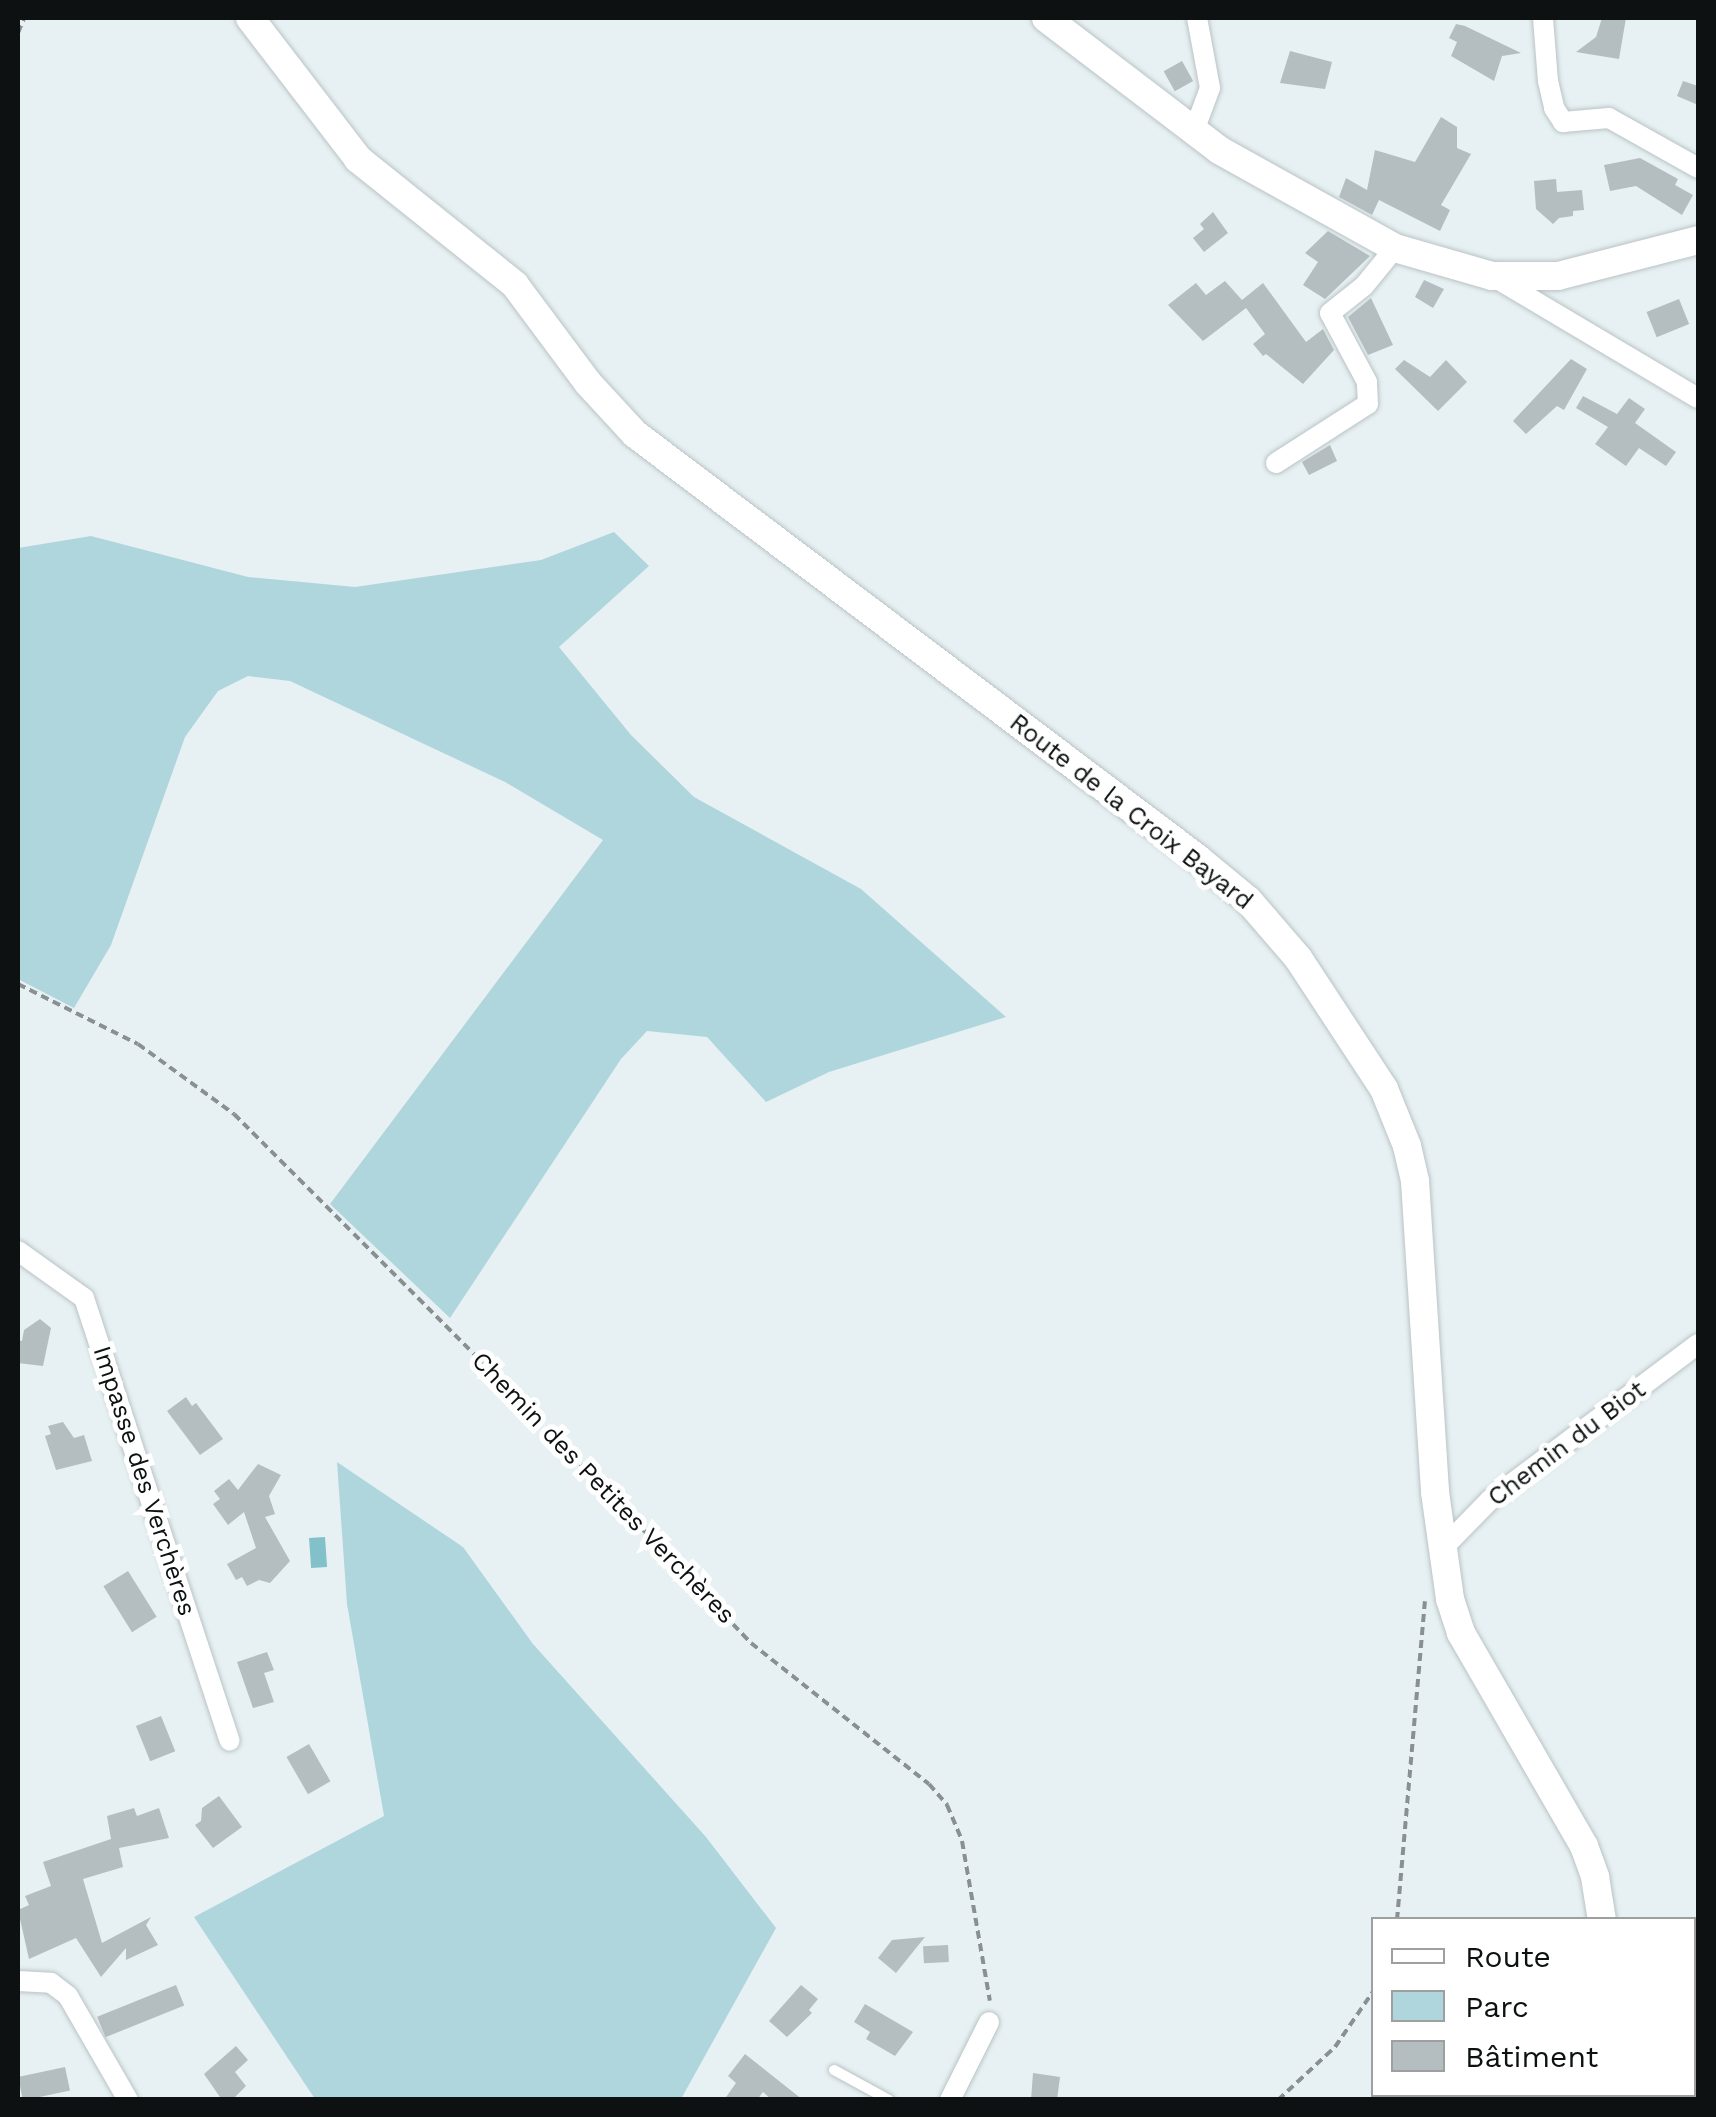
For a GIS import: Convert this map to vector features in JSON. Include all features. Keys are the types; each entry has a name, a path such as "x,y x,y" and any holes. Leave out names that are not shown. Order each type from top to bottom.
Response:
{"main road":[{"name":"Route de la Croix Bayard","path":"250,18 358,159 514,285 588,383 635,434 1196,858 1275,928 1372,1069 1407,1146 1415,1180 1441,1550 1461,1632 1584,1846 1596,1877 1602,1917"},
{"path":"1046,18 1219,150 1395,248 1492,276 1558,276 1698,240"}],"street":[{"path":"1194,131 1210,88 1197,18"},
{"path":"1543,18 1548,81 1554,108 1563,122 1609,118 1698,168"},
{"path":"1276,463 1368,404 1367,382 1330,313 1364,286 1395,248"},
{"path":"1492,276 1698,398"},
{"name":"Impasse des Verchères","path":"18,1251 84,1298 230,1740"},
{"name":"Chemin du Biot","path":"1441,1550 1490,1500 1698,1344"},
{"path":"18,1982 51,1983 68,1996 128,2100"},
{"path":"950,2100 989,2022"}],"lane":[{"path":"834,2070 889,2100"}],"path":[{"path":"18,33 24,18"},
{"name":"Chemin des Petites Verchères","path":"18,984 138,1044 234,1114 509,1389 752,1643 929,1784 948,1804 962,1841 991,1995 989,2022"},
{"path":"1397,1917 1422,1610 1427,1595"},
{"path":"1278,2100 1335,2047 1371,1994"}],"green space":[{"path":"614,532 649,566 559,647 631,735 694,797 861,889 1006,1017 829,1072 766,1102 707,1037 647,1031 621,1059 450,1318 330,1204 603,840 505,782 290,681 248,676 218,691 185,737 111,945 74,1008 18,979 18,548 91,536 248,577 355,587 541,560"},
{"path":"337,1462 463,1547 533,1644 706,1837 776,1928 681,2099 315,2099 194,1917 384,1816 347,1604"}],"shaded area":[{"path":"325,1537 327,1567 311,1568 309,1538"}],"building":[{"path":"1602,18 1626,18 1619,59 1576,52 1596,37"},
{"path":"1456,24 1521,53 1502,56 1494,81 1451,56 1457,42 1449,38"},
{"path":"1290,51 1332,62 1325,89 1280,83"},
{"path":"1182,61 1193,81 1175,91 1164,71"},
{"path":"1683,81 1698,86 1698,105 1677,96"},
{"path":"1441,117 1457,127 1457,148 1471,154 1441,205 1450,210 1440,231 1379,200 1372,215 1339,197 1346,178 1367,190 1375,150 1415,162"},
{"path":"1640,158 1678,179 1675,185 1693,195 1682,215 1636,186 1610,191 1604,165"},
{"path":"1556,179 1557,192 1582,190 1584,210 1573,211 1573,216 1559,218 1553,224 1536,209 1534,181"},
{"path":"1213,212 1228,233 1204,252 1193,238 1204,229 1200,224"},
{"path":"1328,231 1370,256 1325,299 1303,285 1318,262 1305,253"},
{"path":"1424,280 1444,289 1433,308 1415,297"},
{"path":"1225,281 1242,300 1263,283 1306,342 1323,329 1334,350 1303,384 1266,354 1263,356 1253,344 1265,334 1246,308 1203,341 1168,305 1196,283 1206,295"},
{"path":"1371,298 1393,345 1368,355 1348,317"},
{"path":"1679,299 1689,324 1657,337 1647,312"},
{"path":"1571,359 1587,369 1564,410 1557,406 1526,434 1513,421"},
{"path":"1404,360 1430,377 1446,360 1467,382 1438,411 1395,369"},
{"path":"1583,396 1617,414 1629,398 1645,409 1635,423 1676,452 1666,466 1639,448 1626,466 1595,444 1608,427 1576,408"},
{"path":"1330,445 1337,461 1309,475 1302,462"},
{"path":"40,1319 51,1328 43,1366 18,1363 18,1340 22,1341 24,1330"},
{"path":"186,1397 192,1406 196,1403 223,1439 200,1455 167,1411"},
{"path":"63,1422 74,1438 84,1435 92,1461 56,1470 45,1436 51,1434 48,1426"},
{"path":"258,1464 281,1475 269,1496 275,1514 265,1517 290,1561 270,1583 259,1580 247,1586 242,1577 236,1580 227,1564 256,1548 244,1512 228,1525 213,1504 220,1499 214,1491 229,1479 238,1490"},
{"path":"128,1571 157,1617 132,1632 103,1586"},
{"path":"267,1652 274,1670 264,1673 274,1702 253,1708 237,1662"},
{"path":"161,1716 175,1751 150,1761 136,1726"},
{"path":"309,1744 330,1781 308,1794 286,1757"},
{"path":"219,1796 242,1827 213,1848 195,1825 201,1821 202,1808"},
{"path":"134,1808 137,1816 159,1808 169,1838 119,1848 123,1867 83,1879 102,1943 151,1917 146,1925 158,1945 126,1960 126,1948 101,1977 76,1938 29,1959 18,1910 29,1905 25,1896 51,1886 43,1862 111,1839 107,1816"},
{"path":"925,1937 896,1973 878,1958 892,1940"},
{"path":"948,1945 949,1962 924,1963 923,1946"},
{"path":"176,1985 184,2005 105,2037 97,2017"},
{"path":"801,1985 818,1999 809,2010 812,2013 787,2037 769,2021"},
{"path":"865,2004 913,2032 895,2056 866,2039 870,2032 854,2022"},
{"path":"236,2046 248,2060 235,2072 246,2086 232,2100 222,2100 204,2074"},
{"path":"745,2054 803,2100 772,2100 763,2092 757,2100 724,2100 736,2083 728,2076"},
{"path":"65,2067 70,2090 23,2100 18,2077"},
{"path":"1033,2073 1060,2077 1057,2100 1031,2100"}]}
